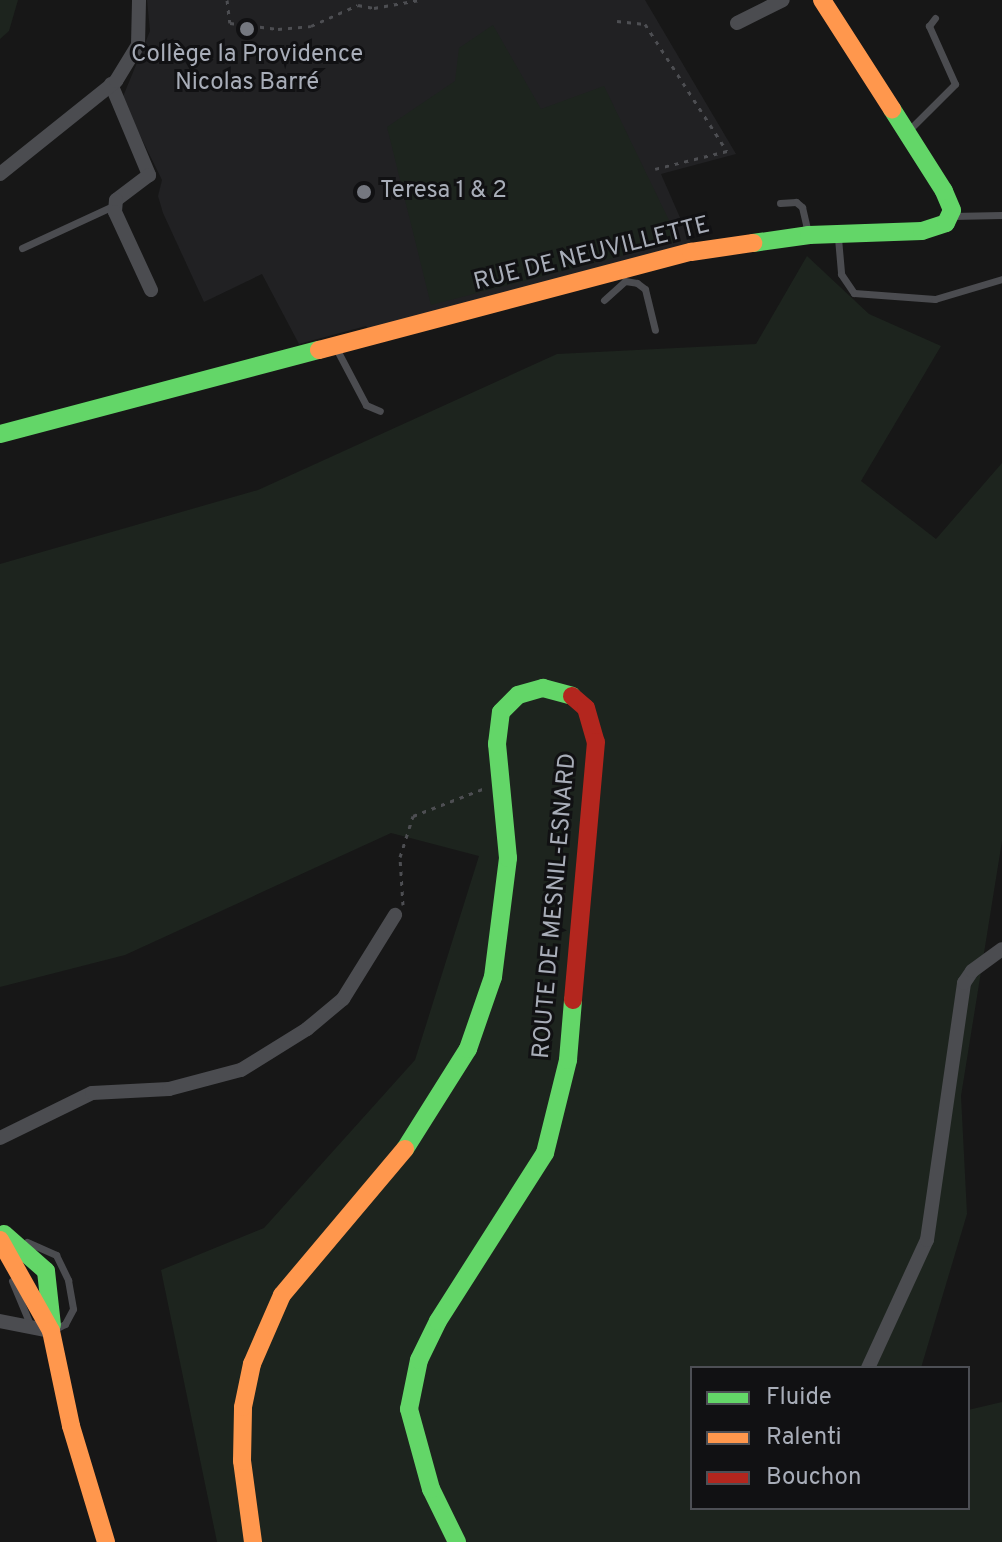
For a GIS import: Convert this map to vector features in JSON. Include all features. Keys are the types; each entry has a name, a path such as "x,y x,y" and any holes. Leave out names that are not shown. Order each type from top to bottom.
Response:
{"street":[{"path":"0,174 111,84 138,45 139,0"},
{"path":"737,23 783,0"},
{"path":"822,0 944,191 952,210 949,216"},
{"path":"111,84 149,175 116,205 151,290"},
{"name":"RUE DE NEUVILLETTE","path":"0,434 337,345 624,275 691,252 809,235 922,231 946,223 949,216"},
{"name":"ROUTE DE MESNIL-ESNARD","path":"253,1542 242,1461 243,1407 252,1364 282,1295 423,1128 468,1049 493,977 504,912 508,858 501,712 518,695 543,688 565,690 586,708 596,742 568,1060 545,1153 438,1321 419,1360 409,1409 431,1489 457,1542"},
{"path":"0,1138 92,1093 192,1086 241,1070 307,1029 343,999 395,915"},
{"path":"869,1366 927,1240 964,983 972,971 1002,949"},
{"path":"4,1237 46,1271 42,1329 71,1426 79,1439 106,1542"},
{"path":"0,1321 42,1329"}],"lane":[{"path":"905,133 955,84 929,26 935,18"},
{"path":"780,203 802,207 809,235"},
{"path":"22,248 116,205"},
{"path":"949,216 1002,215"},
{"path":"838,236 841,274 854,293 935,299 1002,279"},
{"path":"604,300 624,275 645,289 655,330"},
{"path":"337,345 366,405 380,411"},
{"path":"0,1253 42,1329"}],"path":[{"path":"227,0 230,23 278,29 311,26 358,5 419,0"},
{"path":"617,21 645,24 727,151 655,169"},
{"path":"395,915 404,912 400,857 413,816 502,781"}],"shaded area":[{"path":"0,0 18,0 9,31 0,39"},
{"path":"147,0 645,0 736,154 661,174 692,245 369,331 366,326 299,344 262,274 204,302 163,213 158,196 162,180 122,99 150,31"},
{"path":"493,25 541,109 604,86 679,241 431,305 387,127 455,81 459,48"},
{"path":"807,256 869,314 941,346 861,481 936,539 1002,463 1002,841 961,1096 967,1214 922,1366 690,1366 690,1510 970,1510 970,1410 1002,1402 1002,1542 217,1542 161,1270 264,1228 415,1060 479,856 391,833 125,955 0,987 0,564 258,490 557,354 756,344"}],"traffic: fast":[{"path":"753,243 809,235 922,231 946,223 952,210 944,191 892,109"},
{"path":"0,434 319,350"},
{"path":"405,1149 468,1049 493,977 508,858 497,744 501,712 518,695 543,688 572,696"},
{"path":"457,1542 431,1489 409,1409 419,1360 438,1321 545,1153 568,1060 573,1000"},
{"path":"4,1234 46,1271 52,1325"}],"traffic: slow":[{"path":"822,0 892,109"},
{"path":"319,350 691,252 753,243"},
{"path":"253,1542 242,1461 243,1407 252,1364 282,1295 405,1149"},
{"path":"0,1240 51,1331 71,1426 106,1542"}],"traffic: jam":[{"path":"572,696 586,708 596,742 573,1000"}],"place":[{"name":"Collège la Providence Nicolas Barré","path":"247,29"},
{"name":"Teresa 1 & 2","path":"364,192"}]}
